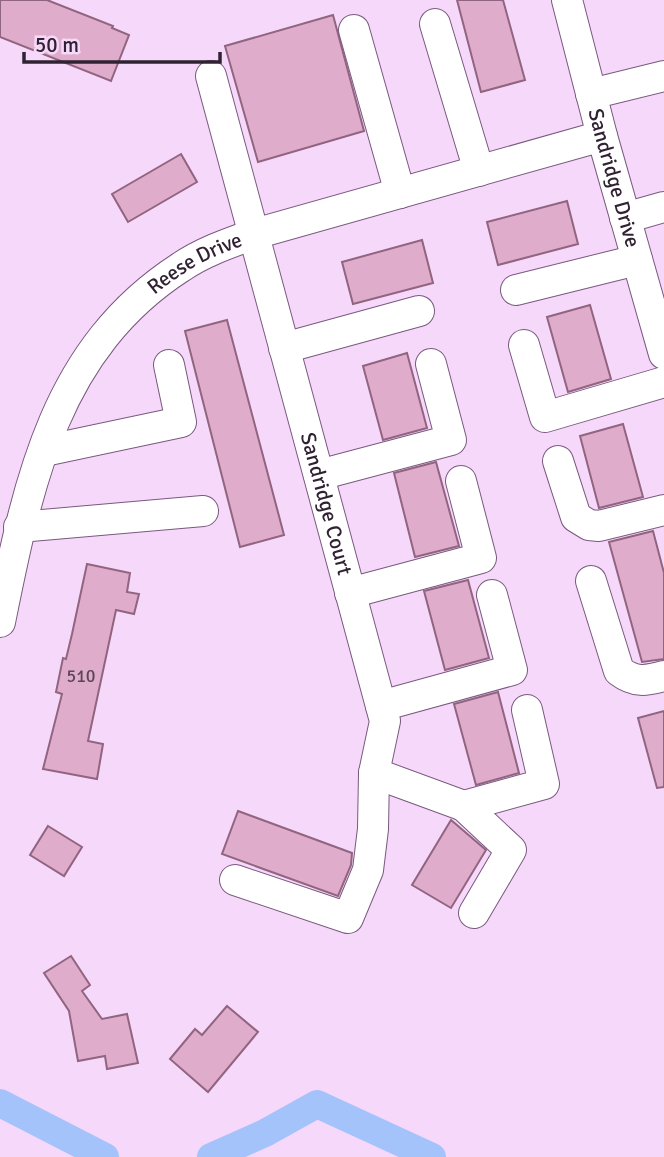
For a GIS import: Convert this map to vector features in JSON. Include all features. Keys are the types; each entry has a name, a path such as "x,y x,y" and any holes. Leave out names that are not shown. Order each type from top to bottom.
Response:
{"street":[{"name":"Sandridge Drive","path":"567,0 602,136 662,341"},
{"path":"435,24 479,170"},
{"path":"354,30 400,193"},
{"name":"Sandridge Court","path":"211,76 385,721 374,773 373,829 368,870 348,918 235,880"},
{"path":"591,94 664,76"},
{"name":"Reese Drive","path":"0,622 19,527 68,388 96,344 121,314 150,288 182,265 254,234 602,136"},
{"path":"625,218 664,207"},
{"path":"516,290 637,260"},
{"path":"284,348 419,311"},
{"path":"524,345 545,417 664,382"},
{"path":"319,475 451,440 431,364"},
{"path":"44,451 181,422 169,365"},
{"path":"558,461 576,517 589,525 599,526 664,510"},
{"path":"351,593 481,558 461,481"},
{"path":"19,527 203,511"},
{"path":"591,581 619,671 629,679 640,681 664,676"},
{"path":"381,706 512,670 492,595"},
{"path":"464,806 544,784 527,710"},
{"path":"374,773 464,806 511,850 474,913"}],"building":[{"path":"0,0 47,0 129,35 111,81 0,37"},
{"path":"457,0 503,0 525,80 481,92"},
{"path":"333,15 364,131 258,162 225,46"},
{"path":"181,154 197,182 128,222 112,194"},
{"path":"567,201 578,244 498,265 487,222"},
{"path":"422,240 433,283 353,304 342,262"},
{"path":"590,305 611,379 568,392 547,317"},
{"path":"227,320 284,535 240,547 185,331"},
{"path":"407,353 427,428 383,440 363,366"},
{"path":"623,424 643,497 599,508 580,436"},
{"path":"436,462 459,546 415,557 394,473"},
{"path":"653,531 664,573 664,659 642,662 609,542"},
{"path":"87,564 130,573 127,592 139,594 134,614 116,610 88,741 103,744 97,779 43,769 62,694 56,692 63,658 66,659"},
{"path":"468,580 489,658 445,670 424,591"},
{"path":"498,692 519,773 476,785 454,704"},
{"path":"664,711 664,787 657,788 638,718"},
{"path":"238,811 352,853 351,865 338,896 222,854"},
{"path":"451,820 486,850 451,908 412,885"},
{"path":"48,826 82,847 64,876 30,855"},
{"path":"71,956 90,985 82,991 102,1019 127,1014 138,1063 107,1069 105,1056 78,1061 69,1011 44,973"},
{"path":"227,1006 258,1032 208,1092 170,1059 195,1029 202,1035"}],"waterway":[{"path":"0,1103 105,1157"},
{"path":"211,1157 265,1133 317,1104 432,1157"}]}
